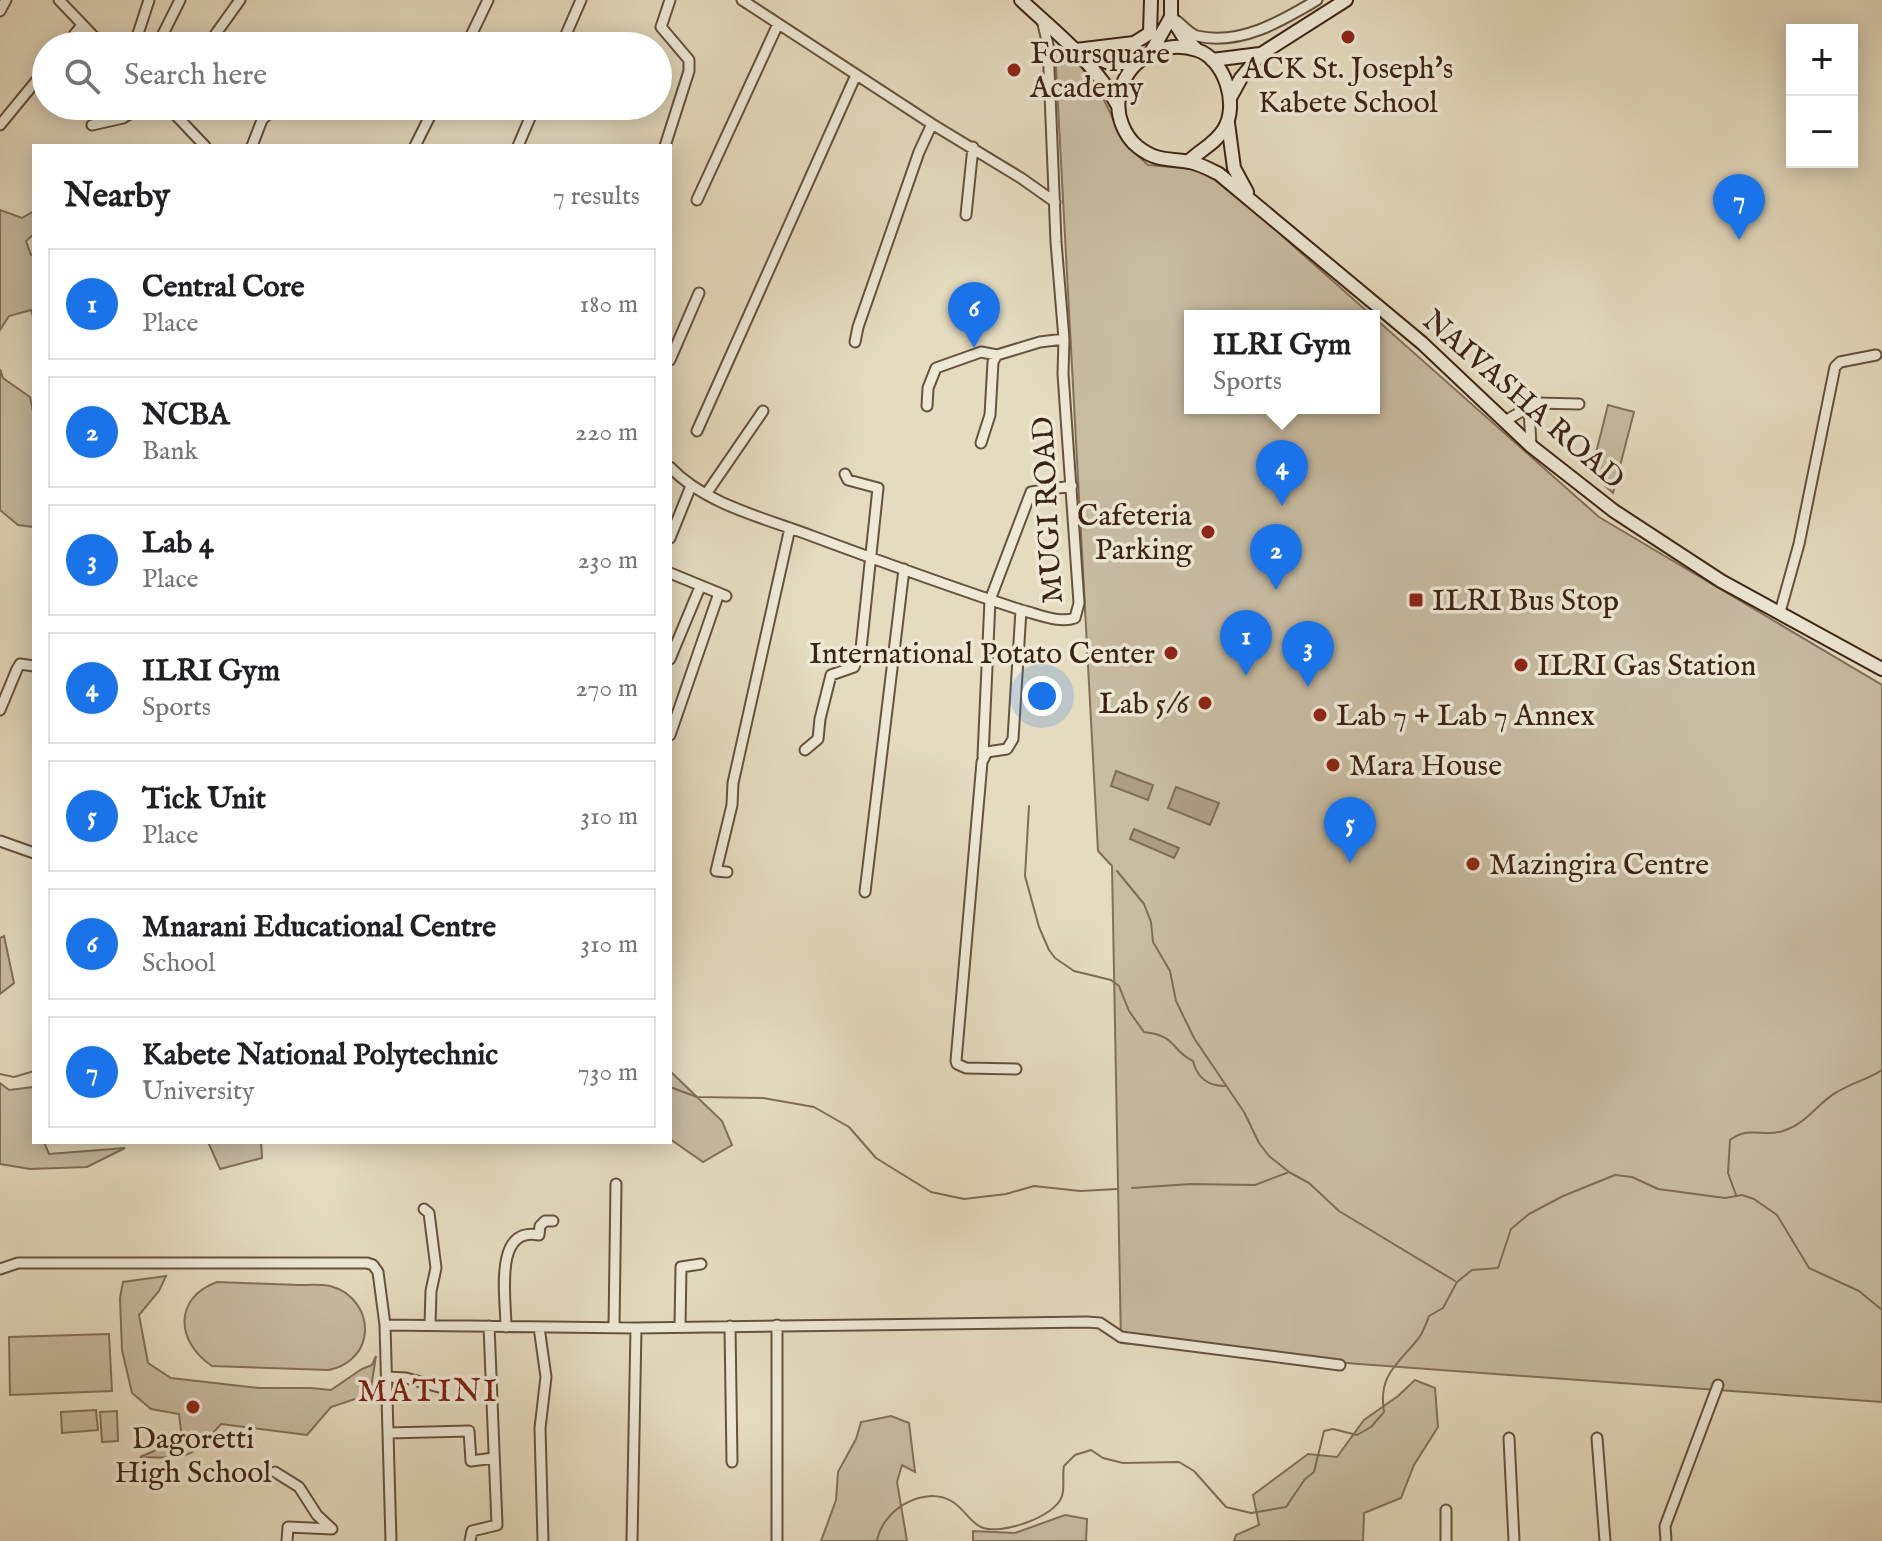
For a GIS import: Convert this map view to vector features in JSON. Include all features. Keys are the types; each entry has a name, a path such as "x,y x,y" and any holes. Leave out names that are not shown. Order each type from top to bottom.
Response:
{"main road":[{"path":"1021,0 1096,72 1118,106 1127,134 1136,145 1163,160 1188,162 1216,141 1228,123 1230,98 1225,80 1212,60 1183,36 1171,17"},
{"path":"1073,48 1134,43 1150,33 1151,0"},
{"path":"1150,54 1171,17 1171,0"},
{"path":"1230,98 1241,78 1261,54 1345,0"},
{"path":"1073,48 1109,63 1135,63"},
{"path":"1118,106 1121,85 1135,63 1157,50 1197,50"},
{"path":"1212,60 1261,54"},
{"name":"NAIVASHA ROAD","path":"1228,123 1234,168 1239,180 1272,218"},
{"name":"NAIVASHA ROAD","path":"1188,162 1219,174 1422,343 1531,446 1614,511 1721,581 1882,669"}],"street":[{"path":"0,11 6,0"},
{"path":"59,0 89,32"},
{"path":"139,32 149,0"},
{"path":"164,32 180,0"},
{"path":"217,32 240,0"},
{"path":"473,32 488,0"},
{"path":"567,32 581,0"},
{"path":"665,32 661,27 670,0"},
{"path":"742,0 1055,202"},
{"path":"1171,17 1194,36 1227,36 1262,29 1317,0"},
{"name":"MUGI ROAD","path":"672,469 691,486 706,494 872,558 1021,610 1071,621 1078,614 1048,45 1042,20"},
{"path":"697,200 778,24"},
{"path":"76,32 82,25"},
{"path":"666,144 689,71 689,60 672,40"},
{"path":"697,431 856,75"},
{"path":"0,125 32,86"},
{"path":"92,125 114,120"},
{"path":"180,120 203,144"},
{"path":"253,144 262,120"},
{"path":"416,144 428,120"},
{"path":"519,144 529,120"},
{"path":"855,342 915,163 932,124"},
{"path":"966,215 973,147"},
{"path":"672,355 699,293"},
{"path":"927,406 928,388 936,368 981,352 997,355 1040,342 1064,339"},
{"path":"981,443 990,415 993,362 997,355"},
{"path":"1780,612 1799,544 1835,367 1840,362 1876,355"},
{"path":"1505,421 1536,403 1579,404"},
{"path":"1529,408 1531,446"},
{"path":"706,494 763,411"},
{"path":"805,750 818,739 831,675 852,669 857,663 878,488 848,480 845,474"},
{"path":"672,533 691,486"},
{"path":"1016,1069 966,1068 956,1061 983,756 990,600 1031,492 1072,486"},
{"path":"727,872 716,871 790,528"},
{"path":"865,892 904,569"},
{"path":"672,574 722,594 672,730"},
{"path":"672,654 700,587"},
{"path":"983,756 991,751 1007,749 1013,739 1021,610"},
{"path":"0,710 20,664 32,666"},
{"path":"0,841 32,852"},
{"path":"614,1327 616,1184"},
{"path":"424,1209 429,1213 436,1268 431,1291 430,1325"},
{"path":"506,1327 506,1260 510,1245 513,1239 528,1233 539,1235 540,1226 545,1221 553,1221"},
{"path":"0,1269 18,1263 334,1261 373,1265 378,1272 385,1325 391,1541"},
{"path":"680,1327 681,1267 701,1264"},
{"path":"385,1325 636,1328 1087,1322 1100,1323 1121,1337 1340,1365"},
{"path":"777,1325 777,1541"},
{"path":"470,1541 472,1531 497,1525 489,1326"},
{"path":"730,1326 732,1462"},
{"path":"539,1327 546,1377 540,1428 543,1541"},
{"path":"632,1541 636,1328"},
{"path":"387,1377 406,1378 439,1387"},
{"path":"1666,1541 1665,1526 1718,1385"},
{"path":"388,1433 469,1431 471,1461 494,1458"},
{"path":"1509,1438 1514,1541"},
{"path":"1597,1438 1605,1541"},
{"path":"275,1472 299,1487 317,1515 332,1529 288,1527 287,1541"},
{"path":"1446,1510 1446,1541"}],"shaded area":[{"path":"1055,50 1079,64 1102,96 1126,145 1148,165 1197,169 1219,180 1365,310 1184,310 1184,414 1380,414 1380,322 1599,517 1882,685 1882,1402 1359,1364 1121,1343 1112,866 1098,851"},
{"path":"0,210 22,218 32,212 32,236 26,241 32,255 32,313 31,310 9,316 0,330"},
{"path":"0,369 3,378 30,397 32,406 32,527 18,525 0,510"},
{"path":"1608,405 1634,412 1613,493 1591,473"},
{"path":"1116,771 1153,785 1148,800 1111,786"},
{"path":"1176,787 1219,803 1210,825 1168,808"},
{"path":"1134,829 1179,848 1174,858 1130,839"},
{"path":"4,936 14,983 0,994 0,938"},
{"path":"672,1073 722,1121 732,1145 703,1162 672,1140"},
{"path":"0,1083 9,1090 32,1087 32,1144 45,1144 49,1154 125,1148 87,1167 30,1169 0,1164"},
{"path":"209,1144 261,1144 262,1158 220,1169"},
{"path":"166,1276 159,1291 139,1315 148,1363 171,1378 259,1388 331,1390 372,1365 376,1356 370,1394 331,1407 307,1435 221,1424 202,1445 186,1455 140,1457 182,1439 179,1414 151,1409 132,1393 122,1350 120,1298 123,1282"},
{"path":"217,1282 323,1285 339,1289 353,1299 362,1313 365,1329 360,1350 341,1366 329,1370 212,1366 191,1345 184,1321 193,1298"},
{"path":"109,1334 112,1391 10,1395 9,1337"},
{"path":"1415,1380 1435,1388 1438,1427 1414,1465 1401,1498 1364,1513 1363,1541 1234,1541 1236,1535 1259,1525 1253,1495 1308,1454 1337,1457 1364,1420"},
{"path":"96,1410 98,1430 62,1433 61,1412"},
{"path":"117,1411 118,1441 102,1442 100,1412"},
{"path":"891,1416 909,1423 915,1472 902,1465 897,1482 907,1541 821,1541 836,1500 838,1472 856,1439 861,1422"},
{"path":"1065,1515 1087,1519 1086,1541 973,1541 973,1531 1015,1533"}],"waterway":[{"path":"1029,806 1025,876 1039,927 1049,950 1074,971 1111,980 1119,986 1129,1011 1144,1032 1168,1040 1193,1061 1204,1080 1225,1086"},
{"path":"1117,871 1144,904 1151,922 1153,942 1170,971 1176,1001 1194,1038 1244,1112 1259,1143 1289,1172"},
{"path":"1736,1195 1728,1173 1730,1140 1744,1133 1775,1133 1792,1127 1837,1092 1882,1070"},
{"path":"0,1074 14,1077 32,1072"},
{"path":"672,1088 697,1097 763,1098 814,1107 849,1127 876,1158 931,1192 964,1199 1006,1194 1034,1186 1080,1191 1117,1189"},
{"path":"1132,1188 1191,1184 1255,1185 1289,1172 1309,1183 1339,1211 1455,1281"},
{"path":"877,1541 887,1519 896,1510 918,1498 930,1496 953,1502 981,1527 1000,1529 1026,1523 1058,1504 1063,1492 1064,1466 1075,1455 1091,1450 1103,1458 1123,1463 1179,1462 1194,1471 1226,1507 1251,1513 1286,1507 1305,1479 1314,1472 1324,1431 1333,1429 1357,1435 1371,1427 1384,1412 1384,1389 1391,1371 1420,1337 1429,1316 1443,1308 1457,1282 1472,1270 1498,1268 1511,1229 1529,1214 1615,1175 1632,1177 1658,1189 1725,1198 1742,1195 1754,1199 1777,1215 1809,1268 1859,1291 1882,1310"}],"place":[{"name":"ACK St. Joseph's Kabete School","path":"1348,37"},
{"name":"Foursquare Academy","path":"1014,70"},
{"name":"Kabete National Polytechnic","path":"1739,240"},
{"name":"Mnarani Educational Centre","path":"974,348"},
{"name":"ILRI Gym","path":"1282,506"},
{"name":"Cafeteria Parking","path":"1208,532"},
{"name":"NCBA","path":"1276,590"},
{"name":"ILRI Bus Stop","path":"1416,600"},
{"name":"International Potato Center","path":"1171,653"},
{"name":"ILRI Gas Station","path":"1521,665"},
{"name":"Central Core","path":"1246,676"},
{"name":"Lab 4","path":"1308,687"},
{"name":"Lab 5/6","path":"1205,703"},
{"name":"Lab 7 + Lab 7 Annex","path":"1320,715"},
{"name":"Mara House","path":"1333,765"},
{"name":"Tick Unit","path":"1350,863"},
{"name":"Mazingira Centre","path":"1473,864"},
{"name":"Dagoretti High School","path":"193,1407"}],"district":[{"name":"MATINI","path":"428,1390"}]}
